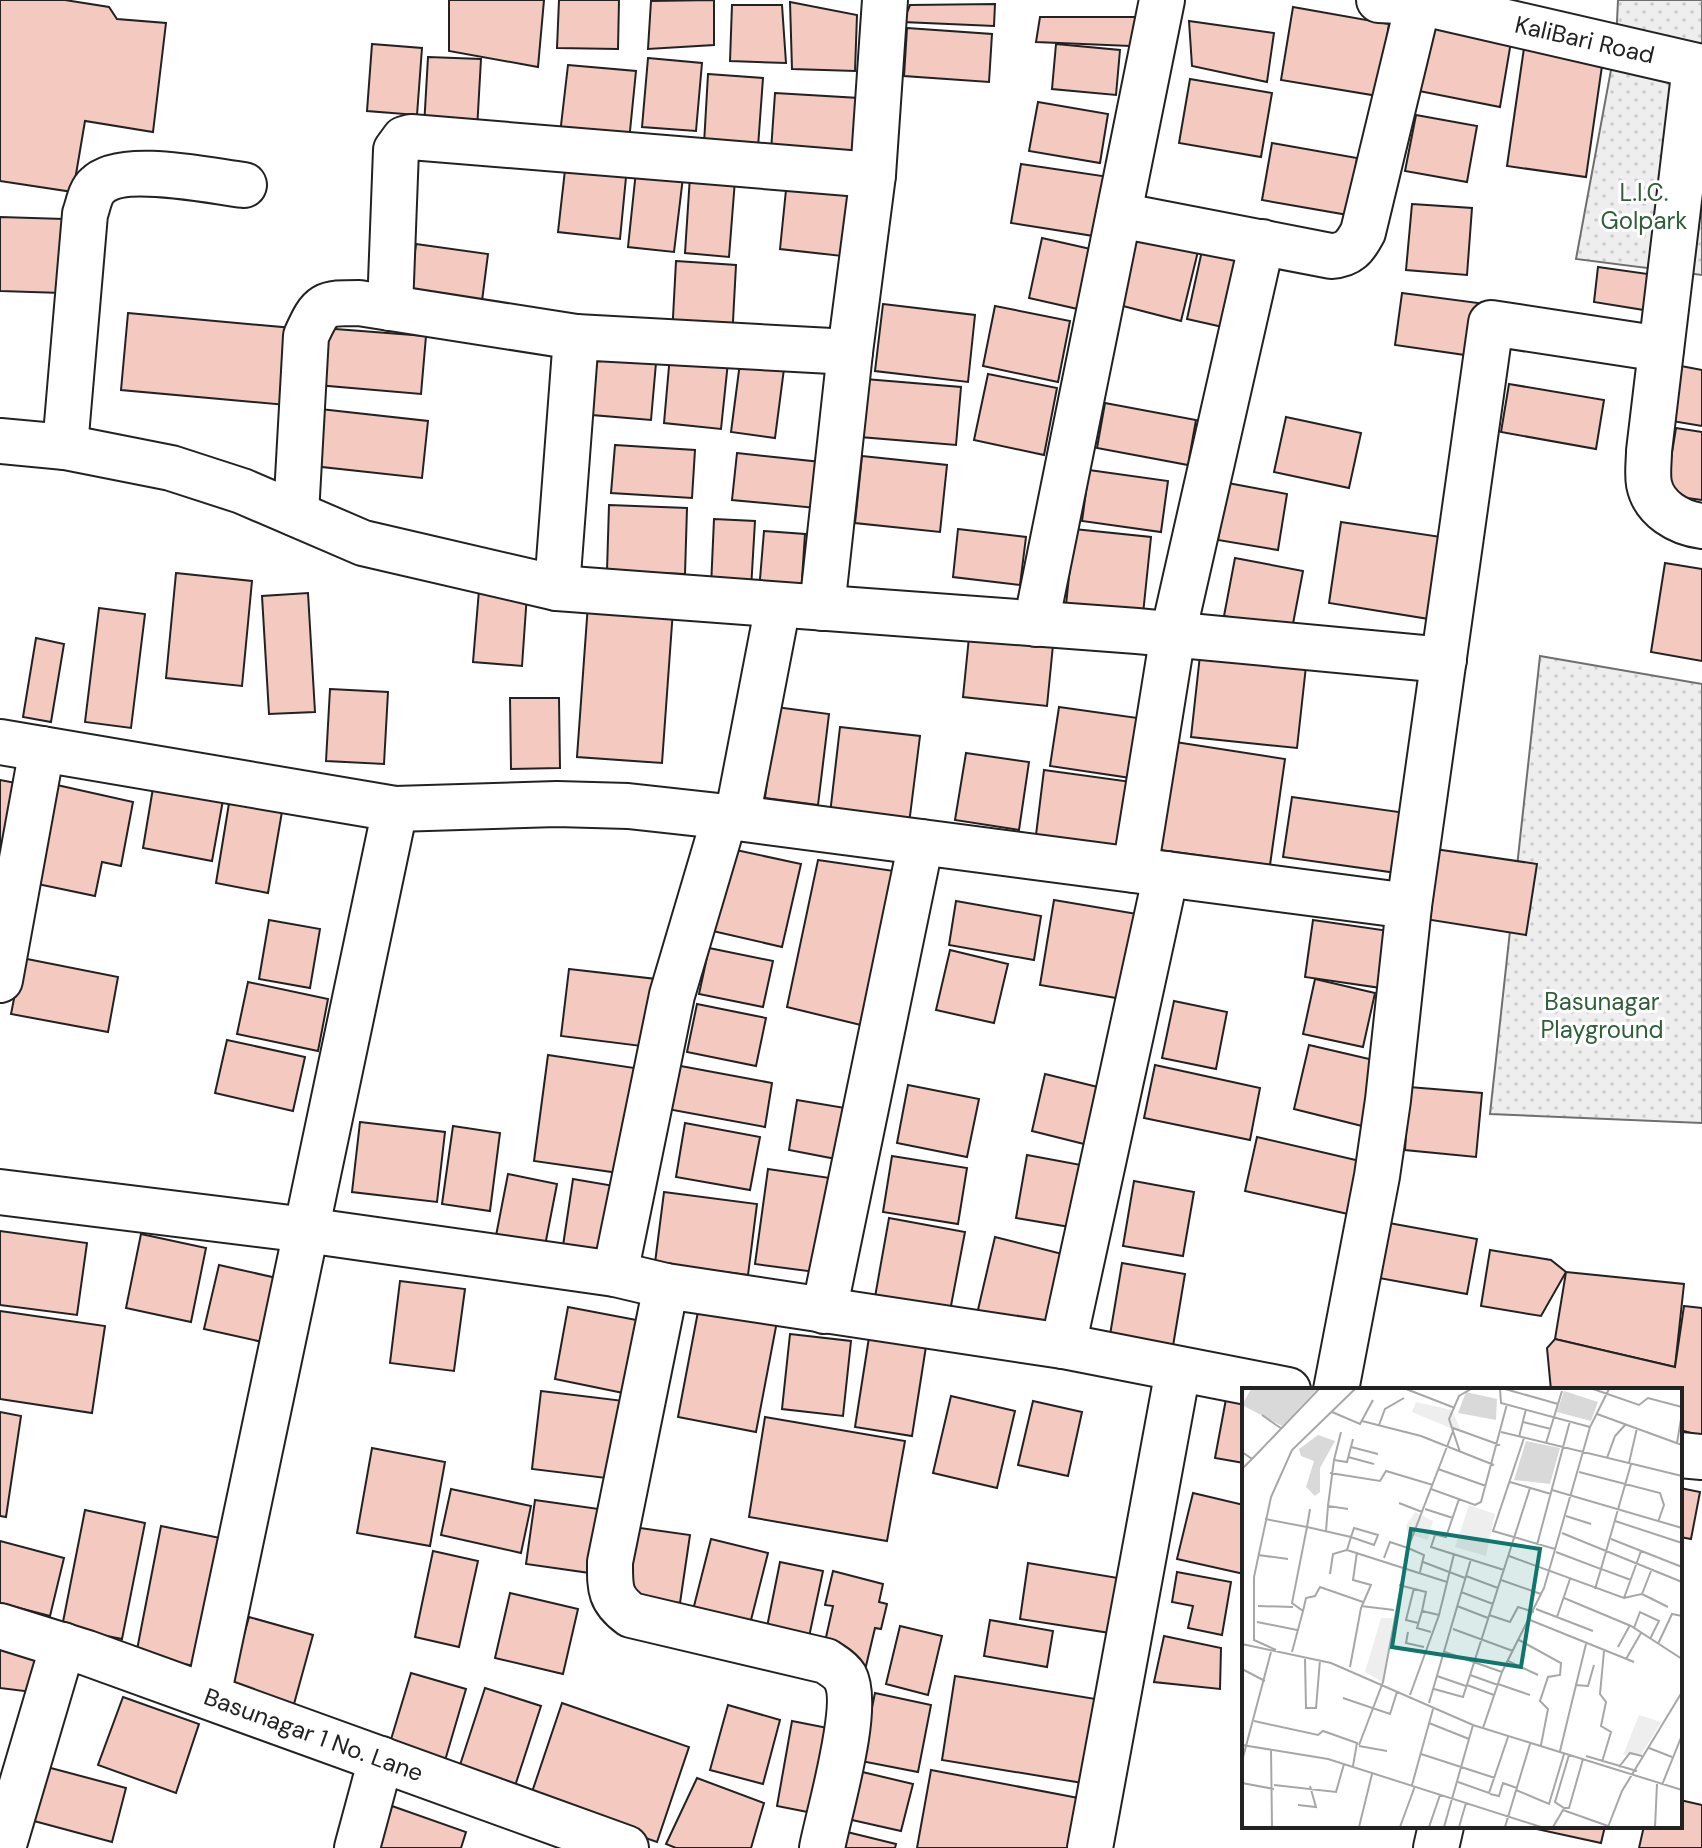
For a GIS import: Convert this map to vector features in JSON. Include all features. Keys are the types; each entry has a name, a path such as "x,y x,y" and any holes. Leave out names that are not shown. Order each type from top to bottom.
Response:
{"street":[{"path":"822,608 873,175 885,0"},
{"path":"1036,624 1162,0"},
{"path":"1119,215 1331,256 1343,255 1355,247 1363,232 1406,1"},
{"name":"KaliBari Road","path":"1406,1 1699,66"},
{"path":"1699,66 1661,349 1649,451 1649,486 1662,508 1683,524 1702,526"},
{"path":"390,308 396,150 404,139 873,175"},
{"path":"65,447 85,214 95,187 111,176 132,172 244,185"},
{"path":"1063,1346 1150,872 1173,634 1262,242"},
{"path":"296,514 306,336 317,311 333,303 359,303 576,337 850,352"},
{"path":"1336,1388 1384,1130 1409,906 1491,323 1661,349"},
{"path":"557,588 576,337"},
{"path":"0,441 65,447 171,468 242,491 363,543 557,588 1173,634 1444,660"},
{"path":"615,1274 672,995 731,817 778,605"},
{"path":"0,980 21,746 395,809 628,806 1409,906"},
{"path":"208,1696 395,809"},
{"path":"824,1311 921,842"},
{"path":"0,1192 306,1230 615,1274 666,1286 1063,1346 1277,1388"},
{"path":"666,1286 610,1562 610,1588 617,1605 631,1615 826,1661 844,1675 851,1697 849,1721 822,1848"},
{"path":"1090,1848 1178,1370"},
{"path":"1682,1455 1702,1457"},
{"name":"Basunagar 1 No. Lane","path":"0,1626 208,1696 626,1848"},
{"path":"3,1848 63,1645"},
{"path":"357,1848 381,1759"},
{"path":"1436,1848 1441,1828"}],"green space":[{"name":"L.I.C. Golpark","path":"1618,0 1702,0 1702,275 1576,259 1616,43"},
{"name":"Basunagar Playground","path":"1540,656 1702,684 1702,1123 1490,1114"}],"building":[{"path":"0,0 65,0 109,7 117,19 166,23 153,132 85,121 73,192 0,181"},
{"path":"449,0 544,0 538,67 449,51"},
{"path":"559,0 619,0 618,49 557,48"},
{"path":"714,0 714,45 648,49 651,1"},
{"path":"790,2 857,15 855,71 792,69"},
{"path":"995,4 994,26 903,22 910,5"},
{"path":"732,5 782,5 786,63 730,61"},
{"path":"1293,7 1389,24 1378,96 1281,80"},
{"path":"1433,14 1513,30 1500,107 1419,91"},
{"path":"1040,17 1136,17 1130,46 1036,42"},
{"path":"1189,21 1274,33 1267,82 1192,66"},
{"path":"907,28 992,34 989,82 904,76"},
{"path":"372,44 422,48 417,115 367,111"},
{"path":"1056,44 1120,50 1116,95 1052,89"},
{"path":"1524,48 1603,59 1586,177 1507,166"},
{"path":"428,57 481,59 477,130 424,127"},
{"path":"648,58 702,63 696,131 642,127"},
{"path":"568,65 636,71 629,141 560,134"},
{"path":"708,74 763,78 758,147 704,144"},
{"path":"1190,79 1272,93 1261,157 1179,143"},
{"path":"775,93 859,98 854,158 771,151"},
{"path":"1038,102 1108,114 1100,163 1029,151"},
{"path":"1416,115 1477,126 1467,182 1405,171"},
{"path":"1272,143 1357,158 1348,215 1262,200"},
{"path":"566,161 627,167 620,239 558,232"},
{"path":"1021,164 1109,177 1100,237 1011,223"},
{"path":"636,171 683,177 674,252 628,247"},
{"path":"690,176 735,180 729,257 685,253"},
{"path":"787,180 850,187 842,256 780,249"},
{"path":"1412,204 1472,208 1467,275 1406,270"},
{"path":"0,217 64,219 62,293 0,291"},
{"path":"1139,223 1201,239 1181,321 1119,305"},
{"path":"1042,238 1095,250 1082,310 1029,298"},
{"path":"416,244 488,254 481,309 409,299"},
{"path":"1203,246 1253,258 1236,330 1187,319"},
{"path":"676,261 736,265 732,340 672,336"},
{"path":"1598,267 1655,275 1650,311 1594,302"},
{"path":"1402,293 1486,304 1479,357 1395,345"},
{"path":"883,304 975,315 968,382 875,371"},
{"path":"995,306 1070,321 1058,382 983,366"},
{"path":"128,313 293,328 286,405 121,390"},
{"path":"322,328 426,336 421,394 317,385"},
{"path":"670,355 728,362 721,429 664,423"},
{"path":"741,355 785,361 775,438 731,432"},
{"path":"597,358 656,363 651,420 592,415"},
{"path":"1681,366 1702,370 1702,426 1672,421"},
{"path":"988,374 1057,388 1044,455 974,440"},
{"path":"865,379 961,387 956,445 860,437"},
{"path":"1509,384 1604,400 1596,449 1501,432"},
{"path":"1105,403 1196,420 1188,465 1097,448"},
{"path":"320,409 428,421 422,478 313,466"},
{"path":"1286,417 1361,433 1349,488 1274,472"},
{"path":"1676,428 1702,432 1702,500 1665,495"},
{"path":"615,445 695,450 692,498 611,493"},
{"path":"737,453 821,462 816,508 732,500"},
{"path":"862,456 947,465 940,532 855,523"},
{"path":"1089,470 1168,481 1161,532 1082,521"},
{"path":"1228,483 1287,494 1278,550 1218,540"},
{"path":"609,505 687,508 685,574 607,571"},
{"path":"714,519 755,521 751,589 711,587"},
{"path":"1341,522 1441,537 1429,619 1329,603"},
{"path":"958,529 1026,537 1020,585 953,577"},
{"path":"1074,529 1151,537 1143,614 1066,605"},
{"path":"764,531 805,534 801,594 759,591"},
{"path":"1235,558 1303,571 1292,629 1224,616"},
{"path":"1665,563 1702,569 1702,661 1651,652"},
{"path":"176,573 252,581 242,686 166,678"},
{"path":"479,590 527,594 522,666 473,662"},
{"path":"308,593 315,712 269,714 262,596"},
{"path":"588,604 673,610 662,763 577,757"},
{"path":"99,608 145,614 131,728 85,722"},
{"path":"969,637 1053,645 1047,706 963,697"},
{"path":"36,638 64,644 51,722 23,717"},
{"path":"1201,646 1307,657 1297,748 1191,737"},
{"path":"330,689 388,692 384,764 326,761"},
{"path":"510,698 559,698 560,768 511,769"},
{"path":"776,707 829,714 818,805 765,798"},
{"path":"1059,707 1152,720 1144,780 1050,766"},
{"path":"840,727 920,736 909,824 830,814"},
{"path":"1169,741 1285,759 1270,865 1153,849"},
{"path":"966,753 1029,762 1019,830 955,820"},
{"path":"1044,770 1139,783 1130,856 1035,843"},
{"path":"0,780 16,783 0,864"},
{"path":"48,783 133,802 121,866 102,862 95,896 28,882"},
{"path":"153,788 223,800 212,861 143,848"},
{"path":"231,791 284,800 268,893 216,883"},
{"path":"1292,797 1406,813 1397,873 1283,857"},
{"path":"722,847 801,864 782,947 704,929"},
{"path":"1435,849 1537,864 1526,935 1425,919"},
{"path":"818,860 901,872 869,1027 787,1007"},
{"path":"1054,900 1143,915 1128,1000 1040,985"},
{"path":"956,901 1041,916 1034,960 949,945"},
{"path":"269,920 320,929 310,988 259,979"},
{"path":"1313,920 1389,931 1381,988 1305,977"},
{"path":"709,948 773,961 763,1007 699,994"},
{"path":"950,950 1008,964 994,1023 936,1010"},
{"path":"22,958 118,977 108,1032 11,1014"},
{"path":"569,969 656,979 649,1047 561,1036"},
{"path":"1315,979 1375,993 1363,1047 1303,1034"},
{"path":"248,982 328,999 318,1051 237,1034"},
{"path":"1174,1001 1227,1012 1216,1069 1162,1058"},
{"path":"697,1004 766,1018 756,1066 687,1052"},
{"path":"227,1040 305,1057 293,1111 215,1093"},
{"path":"1309,1045 1382,1062 1366,1127 1294,1109"},
{"path":"548,1055 641,1069 626,1174 534,1161"},
{"path":"670,1064 772,1083 765,1127 662,1108"},
{"path":"1155,1065 1260,1088 1250,1140 1144,1118"},
{"path":"1045,1074 1114,1091 1100,1148 1032,1131"},
{"path":"908,1085 979,1099 967,1157 897,1143"},
{"path":"1409,1087 1482,1093 1476,1157 1405,1150"},
{"path":"797,1100 845,1108 836,1159 789,1150"},
{"path":"360,1122 445,1132 437,1202 352,1192"},
{"path":"685,1123 760,1137 750,1190 676,1177"},
{"path":"453,1126 500,1133 490,1211 442,1204"},
{"path":"1257,1137 1360,1161 1348,1214 1245,1191"},
{"path":"1027,1155 1081,1165 1070,1227 1016,1218"},
{"path":"892,1156 967,1168 958,1224 883,1212"},
{"path":"768,1169 837,1179 823,1273 755,1264"},
{"path":"508,1174 557,1184 543,1256 494,1246"},
{"path":"573,1179 620,1187 607,1266 561,1259"},
{"path":"1134,1181 1194,1192 1183,1256 1123,1246"},
{"path":"664,1192 757,1204 748,1275 655,1263"},
{"path":"889,1218 965,1232 950,1311 875,1297"},
{"path":"1389,1223 1477,1239 1467,1294 1379,1278"},
{"path":"0,1231 87,1243 77,1315 0,1305"},
{"path":"141,1234 206,1248 191,1322 126,1308"},
{"path":"995,1237 1074,1257 1055,1333 977,1314"},
{"path":"1490,1250 1551,1260 1566,1272 1541,1316 1481,1306"},
{"path":"1122,1263 1185,1274 1172,1352 1109,1341"},
{"path":"219,1265 290,1281 276,1345 204,1329"},
{"path":"1566,1272 1684,1284 1675,1367 1555,1339"},
{"path":"400,1281 465,1289 454,1371 390,1363"},
{"path":"700,1301 778,1316 756,1432 678,1417"},
{"path":"1684,1306 1702,1308 1702,1436 1682,1431 1682,1388 1551,1388 1547,1348 1555,1339 1675,1367"},
{"path":"568,1307 647,1322 633,1395 555,1379"},
{"path":"0,1311 105,1326 92,1413 0,1399"},
{"path":"870,1331 927,1340 912,1436 855,1427"},
{"path":"790,1334 851,1341 843,1416 782,1409"},
{"path":"541,1391 624,1401 614,1479 532,1469"},
{"path":"951,1396 1015,1411 997,1488 933,1473"},
{"path":"1226,1399 1242,1403 1242,1463 1215,1458"},
{"path":"1033,1401 1082,1412 1068,1476 1018,1465"},
{"path":"0,1412 21,1416 6,1517 0,1516"},
{"path":"765,1417 905,1441 887,1541 749,1517"},
{"path":"372,1448 445,1462 430,1546 357,1533"},
{"path":"1682,1488 1700,1492 1691,1539 1682,1537"},
{"path":"451,1489 531,1506 521,1553 441,1535"},
{"path":"1193,1493 1242,1505 1242,1574 1177,1559"},
{"path":"535,1500 606,1510 597,1574 526,1564"},
{"path":"85,1510 145,1523 122,1639 62,1627"},
{"path":"161,1526 230,1540 205,1668 136,1655"},
{"path":"633,1527 690,1535 680,1603 623,1595"},
{"path":"711,1539 768,1553 750,1624 693,1610"},
{"path":"0,1541 64,1558 50,1616 0,1603"},
{"path":"433,1551 478,1561 459,1647 415,1637"},
{"path":"780,1562 823,1571 806,1651 764,1642"},
{"path":"1028,1563 1118,1578 1110,1633 1020,1619"},
{"path":"833,1571 883,1584 879,1602 887,1604 881,1629 875,1628 866,1666 822,1655 833,1606 825,1605"},
{"path":"1177,1572 1231,1582 1222,1635 1188,1628 1193,1606 1172,1602"},
{"path":"510,1593 578,1609 563,1674 495,1658"},
{"path":"249,1617 313,1635 294,1704 229,1686"},
{"path":"990,1620 1053,1631 1047,1667 984,1656"},
{"path":"900,1626 942,1636 928,1695 886,1684"},
{"path":"1164,1636 1221,1648 1220,1689 1154,1682"},
{"path":"0,1649 45,1655 40,1693 0,1688"},
{"path":"411,1673 466,1689 444,1764 389,1746"},
{"path":"955,1676 1108,1701 1095,1785 942,1760"},
{"path":"485,1688 541,1706 515,1786 459,1768"},
{"path":"875,1693 931,1705 918,1772 861,1761"},
{"path":"123,1697 199,1724 176,1793 98,1765"},
{"path":"562,1703 689,1747 657,1842 530,1798"},
{"path":"728,1705 780,1720 763,1784 710,1770"},
{"path":"792,1721 838,1730 823,1815 777,1806"},
{"path":"47,1767 126,1788 112,1842 34,1821"},
{"path":"854,1770 913,1784 901,1831 843,1818"},
{"path":"931,1770 1089,1800 1080,1848 917,1848"},
{"path":"697,1778 764,1803 751,1848 676,1848 666,1844"},
{"path":"1682,1800 1702,1805 1702,1848 1639,1848 1644,1828 1682,1828"},
{"path":"392,1806 466,1832 461,1848 378,1848"},
{"path":"1532,1828 1605,1828 1601,1843"},
{"path":"839,1830 896,1844 895,1848 835,1848"}]}
